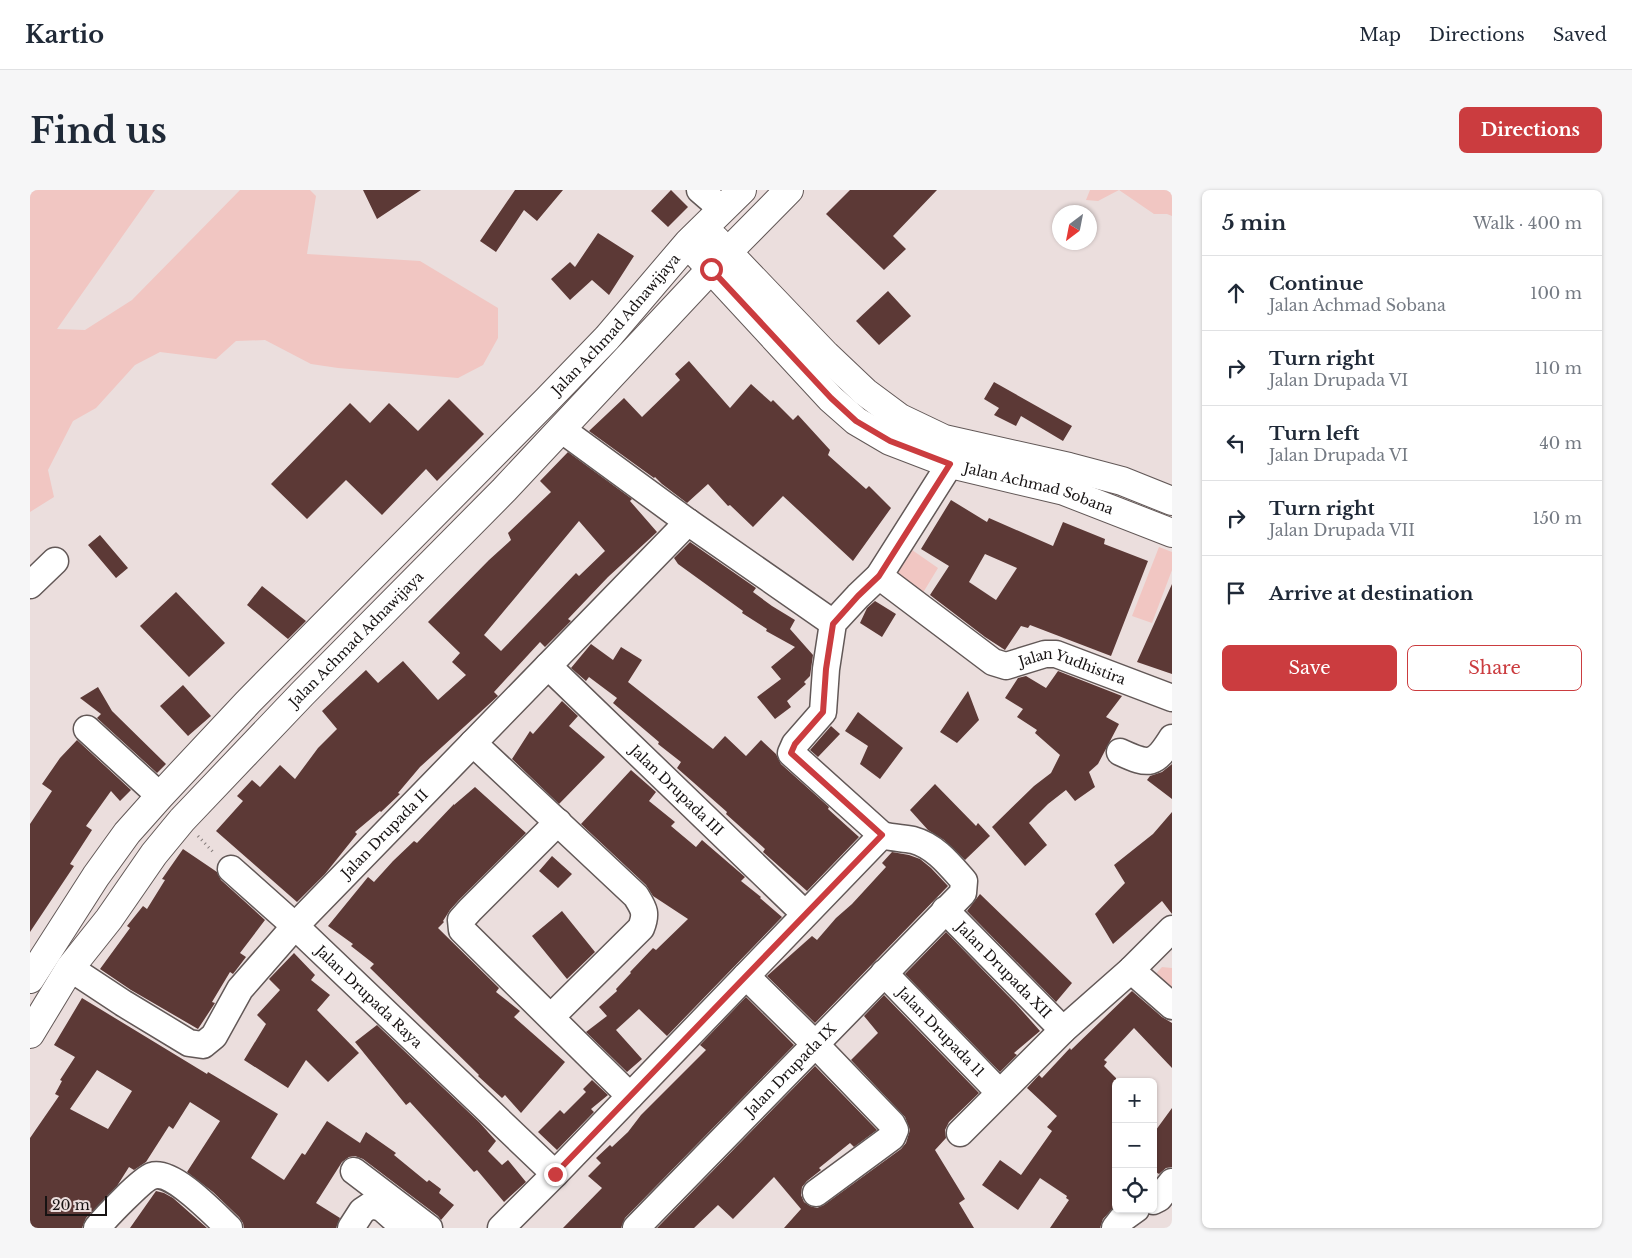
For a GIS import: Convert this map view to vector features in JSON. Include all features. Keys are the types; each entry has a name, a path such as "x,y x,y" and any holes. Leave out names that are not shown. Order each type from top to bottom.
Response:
{"main road":[{"name":"Jalan Achmad Adnawijaya","path":"30,980 96,876 127,833 160,796 240,710 561,386 607,338 705,226 742,190"},
{"name":"Jalan Achmad Adnawijaya","path":"30,1034 70,968 109,919 154,854 182,820 265,732 504,490 719,260 789,190"},
{"path":"705,226 719,260"},
{"name":"Jalan Achmad Sobana","path":"719,260 786,314 865,392 900,418 944,440 1069,466 1122,481 1172,501"},
{"name":"Jalan Achmad Sobana","path":"719,260 831,398 856,421 890,441 950,464 1064,491 1172,533"},
{"path":"240,710 265,732"}],"street":[{"path":"700,190 705,226"},
{"path":"561,429 688,522 833,624"},
{"path":"501,1228 882,835 791,753 795,744 823,712 826,669 833,624 879,576 950,464"},
{"name":"Jalan Drupada II","path":"70,968 189,1043 203,1045 214,1036 240,989 295,926 688,522"},
{"path":"30,585 55,561"},
{"name":"Jalan Yudhistira","path":"879,576 993,662 1006,666 1045,654 1056,654 1172,698"},
{"name":"Jalan Drupada III","path":"548,666 805,914"},
{"path":"87,728 160,796"},
{"path":"1120,752 1135,759 1148,761 1158,758 1172,738"},
{"path":"473,743 636,896 643,908 645,917 641,928 551,1017"},
{"path":"558,822 470,910 462,920 462,930 630,1096"},
{"name":"Jalan Drupada IX","path":"636,1228 963,892 964,881 937,852 911,840 882,835"},
{"name":"Jalan Drupada Raya","path":"231,869 295,926 555,1174"},
{"name":"Jalan Drupada XII","path":"945,910 1063,1030"},
{"path":"960,1133 1063,1030 1131,970 1172,929"},
{"path":"1131,970 1172,1006"},
{"name":"Jalan Drupada 11","path":"884,973 999,1092"},
{"path":"746,976 815,1044 892,1124 895,1130 892,1137 816,1193"},
{"path":"354,1171 429,1228"},
{"path":"96,1228 150,1176 161,1174 187,1189 225,1224"},
{"path":"1157,1199 1172,1182"},
{"path":"351,1228 362,1211 372,1205 382,1208 405,1228"},
{"path":"1115,1228 1130,1213"}],"path":[{"path":"182,820 231,869"}],"shaded area":[{"path":"30,190 155,190 57,329 85,330 132,300 240,190 310,190 316,196 307,254 420,261 498,308 498,338 483,365 458,378 311,364 265,340 236,341 216,359 160,352 135,365 96,408 73,421 48,470 54,497 30,512"},
{"path":"1090,190 1119,190 1098,201 1086,200"},
{"path":"1119,190 1172,190 1172,216 1154,214"},
{"path":"902,543 938,568 918,601 880,574"},
{"path":"1159,547 1172,552 1172,570 1152,623 1132,616"},
{"path":"1162,967 1172,968 1172,1009 1152,978"}],"building":[{"path":"363,190 421,190 377,219"},
{"path":"515,190 563,190 537,221 524,210 496,252 480,241"},
{"path":"671,190 688,207 668,227 651,211"},
{"path":"850,190 937,190 893,236 906,249 884,270 826,214"},
{"path":"598,233 634,256 609,295 592,280 570,300 551,279 570,262 575,267"},
{"path":"888,291 911,316 879,345 856,321"},
{"path":"689,361 730,408 751,384 771,402 773,400 793,420 798,415 830,450 828,455 866,489 869,486 891,508 853,561 783,496 753,527 730,505 728,506 708,484 687,503 655,477 589,431 624,398 642,417 680,380 675,374"},
{"path":"994,382 1072,426 1063,441 1021,416 1016,426 994,415 999,408 984,399"},
{"path":"449,399 484,434 437,481 426,469 382,515 346,480 307,519 271,484 350,403 370,423 389,403 418,431"},
{"path":"568,452 632,499 630,501 657,532 608,577 568,619 571,621 545,647 540,642 494,692 498,696 420,767 398,793 400,794 355,832 357,834 325,874 297,902 216,831 243,801 237,796 252,780 260,787 280,765 295,779 318,748 337,729 322,711 366,670 378,683 403,661 438,700 466,675 452,662 460,653 428,622 511,540 508,533 551,492 540,481","holes":["579,521 605,551 579,576 576,573 501,651 484,635"]},
{"path":"951,500 987,522 989,518 1053,546 1063,522 1105,539 1104,544 1148,561 1111,656 1030,625 1028,628 1021,626 1005,650 930,595 949,566 921,549","holes":["985,554 1017,568 996,600 969,582"]},
{"path":"100,535 128,568 116,578 88,545"},
{"path":"690,542 756,588 753,592 795,620 790,629 813,655 810,676 804,682 806,684 787,701 791,707 775,719 757,697 781,679 771,667 795,647 766,631 767,629 742,613 743,611 678,564 674,558"},
{"path":"1172,584 1172,674 1137,662"},
{"path":"262,586 306,621 288,639 247,605"},
{"path":"176,592 225,643 189,677 140,626"},
{"path":"875,601 896,614 882,637 860,623 867,608"},
{"path":"591,644 613,660 621,647 642,660 628,682 713,749 725,736 746,756 761,740 776,754 781,764 859,837 807,891 763,852 765,849 726,814 727,812 677,768 681,762 613,703 617,698 589,677 586,681 571,668"},
{"path":"1058,671 1122,696 1106,717 1119,724 1098,764 1089,772 1095,787 1075,801 1066,790 1048,804 1029,823 1047,845 1025,866 992,827 1034,786 1051,773 1060,755 1035,733 1037,730 1017,717 1023,709 1005,698 1018,678 1026,676 1046,688"},
{"path":"183,685 211,716 188,736 160,706"},
{"path":"98,687 112,711 166,764 157,773 97,718 101,714 80,698"},
{"path":"968,691 979,720 957,743 940,732"},
{"path":"562,701 578,716 569,726 605,757 559,804 512,759 530,731 533,734"},
{"path":"858,712 903,748 880,779 860,764 868,746 845,731"},
{"path":"831,726 840,734 818,757 810,750"},
{"path":"77,740 131,790 120,801 111,791 86,826 92,830 70,864 74,866 30,932 30,824 52,791 42,784 60,758"},
{"path":"1172,764 1172,799 1147,780 1150,776 1162,772"},
{"path":"631,770 656,792 649,801 675,822 671,826 696,847 702,840 745,877 741,881 782,917 667,1036 639,1009 616,1030 642,1059 627,1072 586,1032 607,1016 599,1007 617,991 616,989 630,972 653,948 656,950 688,919 653,896 646,885 581,824"},
{"path":"935,784 976,826 978,823 990,836 965,860 944,840 928,830 910,810"},
{"path":"475,787 526,833 459,900 438,928 499,988 496,992 520,1011 514,1017 565,1062 521,1113 505,1095 502,1098 478,1076 370,968 374,964 351,946 353,944 328,926 368,877 374,882 414,841 417,843 454,804"},
{"path":"1172,812 1172,914 1162,901 1113,944 1095,914 1125,883 1114,865 1153,834"},
{"path":"183,849 217,872 221,880 265,920 240,953 246,957 233,974 230,972 212,1002 215,1003 198,1029 131,990 100,969 130,928 127,926 143,906 147,909 165,880 162,879"},
{"path":"892,852 920,859 948,886 815,1023 767,976 812,936 817,940 886,867 882,863"},
{"path":"552,856 572,874 558,888 539,871"},
{"path":"980,894 1072,983 1056,1002 967,911"},
{"path":"562,911 595,952 567,979 532,936"},
{"path":"946,932 1040,1031 1014,1053 1017,1055 1000,1072 905,974"},
{"path":"294,953 315,975 311,980 330,995 317,1010 359,1053 328,1082 306,1060 288,1088 244,1060 266,1024 257,1015 280,990 269,979"},
{"path":"1132,991 1162,1017 1172,1023 1172,1068 1134,1028 1104,1060 1107,1062 1104,1066 1116,1078 1112,1078 1112,1209 1103,1219 1100,1228 1050,1228 1069,1200 1066,1198 1067,1196 1040,1178 1018,1210 982,1185 1000,1160 1021,1175 1052,1131 1047,1127 1057,1116 1027,1088 1039,1075 1042,1078 1070,1048 1071,1050"},
{"path":"884,995 979,1093 949,1122 945,1130 946,1138 935,1150 965,1199 959,1203 974,1228 784,1228 801,1209 774,1177 733,1219 718,1205 694,1228 657,1228 815,1066 877,1130 854,1147 850,1143 819,1168 821,1170 802,1187 801,1195 804,1202 817,1208 824,1205 901,1149 906,1143 910,1130 905,1117 851,1060 878,1033 864,1016"},
{"path":"746,997 794,1045 625,1218 621,1228 563,1228 602,1188 588,1176 601,1163 596,1158 610,1145 612,1147 628,1132 641,1115 706,1050 700,1045"},
{"path":"82,998 207,1074 208,1072 278,1114 251,1158 284,1180 302,1153 305,1155 327,1121 360,1143 366,1132 396,1153 394,1155 427,1182 429,1180 441,1189 439,1193 454,1205 441,1220 363,1159 355,1156 349,1157 342,1162 316,1203 340,1218 336,1228 244,1228 239,1217 213,1192 187,1172 220,1121 190,1102 173,1129 169,1126 146,1162 134,1170 129,1167 117,1186 86,1218 82,1228 30,1228 30,1138 59,1096 55,1094 62,1081 60,1080 75,1057 54,1045","holes":["97,1070 132,1091 108,1129 70,1109"]},
{"path":"377,1025 479,1122 496,1141 488,1151 502,1165 508,1160 526,1182 504,1202 477,1170 474,1172 410,1102 406,1105 355,1042"},
{"path":"592,1080 608,1095 591,1109 594,1112 557,1150 538,1132 560,1110 564,1114 586,1092 583,1089"},
{"path":"1172,1108 1172,1167 1166,1168 1159,1174 1157,1173 1157,1129"},
{"path":"156,1191 173,1198 207,1228 130,1228"}],"route":[{"path":"555,1174 882,835 791,753 795,744 823,712 826,669 833,624 879,576 950,464 890,441 856,421 831,398 711,269"}]}
